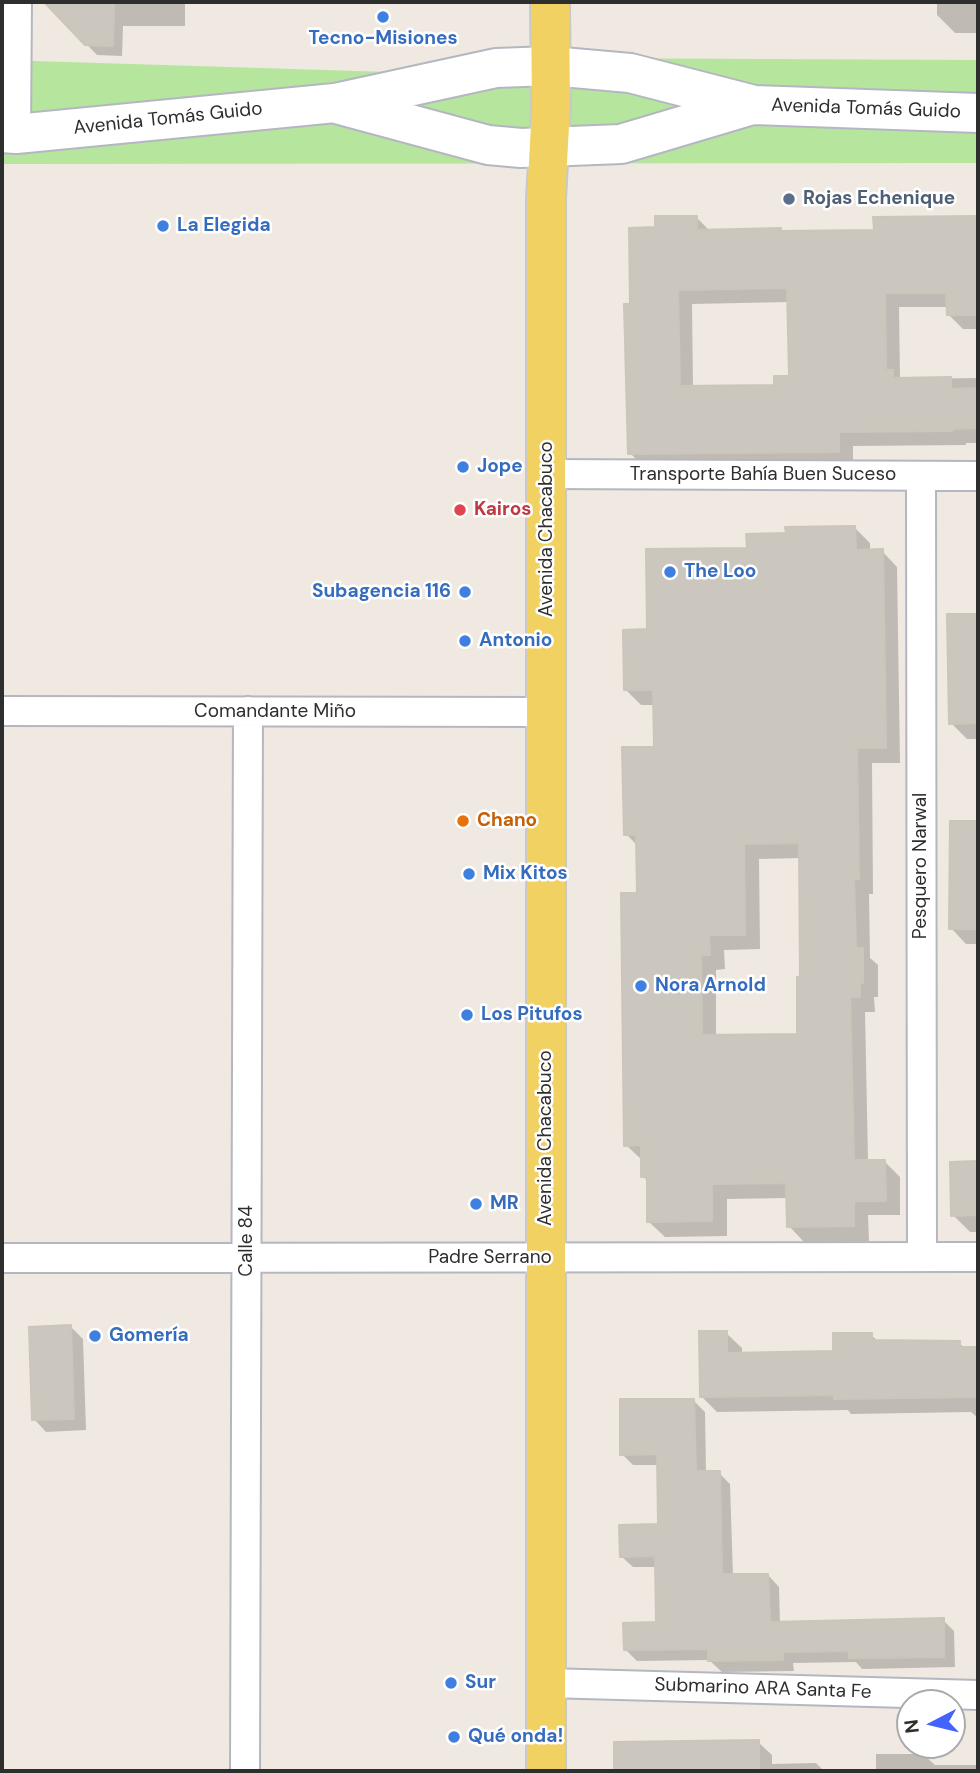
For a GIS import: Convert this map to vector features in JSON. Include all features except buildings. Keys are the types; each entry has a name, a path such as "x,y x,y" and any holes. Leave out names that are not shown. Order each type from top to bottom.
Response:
{"main road":[{"name":"Avenida Chacabuco","path":"546,1771 545,1258 550,2"},
{"name":"Avenida Tomás Guido","path":"9,134 335,103 496,68 551,66 630,73 754,105 978,113"},
{"name":"Avenida Tomás Guido","path":"335,103 488,145 548,148 621,144 754,105"}],"street":[{"path":"9,134 17,2"},
{"name":"Transporte Bahía Buen Suceso","path":"547,474 978,476"},
{"name":"Pesquero Narwal","path":"920,476 922,1257"},
{"name":"Comandante Miño","path":"2,711 548,712"},
{"name":"Calle 84","path":"245,1771 248,711"},
{"name":"Padre Serrano","path":"2,1258 978,1257"},
{"name":"Submarino ARA Santa Fe","path":"547,1683 978,1695"}],"green space":[{"path":"550,58 978,60 978,163 2,164 2,60 389,72"}],"place":[{"name":"Tecno-Misiones","path":"383,17"},
{"name":"Rojas Echenique","path":"789,199"},
{"name":"La Elegida","path":"163,226"},
{"name":"Jope","path":"463,467"},
{"name":"Kairos","path":"460,510"},
{"name":"The Loo","path":"670,572"},
{"name":"Subagencia 116","path":"465,592"},
{"name":"Antonio","path":"465,641"},
{"name":"Chano","path":"463,821"},
{"name":"Mix Kitos","path":"469,874"},
{"name":"Nora Arnold","path":"641,986"},
{"name":"Los Pitufos","path":"467,1015"},
{"name":"MR","path":"476,1204"},
{"name":"Gomería","path":"95,1336"},
{"name":"Sur","path":"451,1683"},
{"name":"Qué onda!","path":"454,1737"}]}
